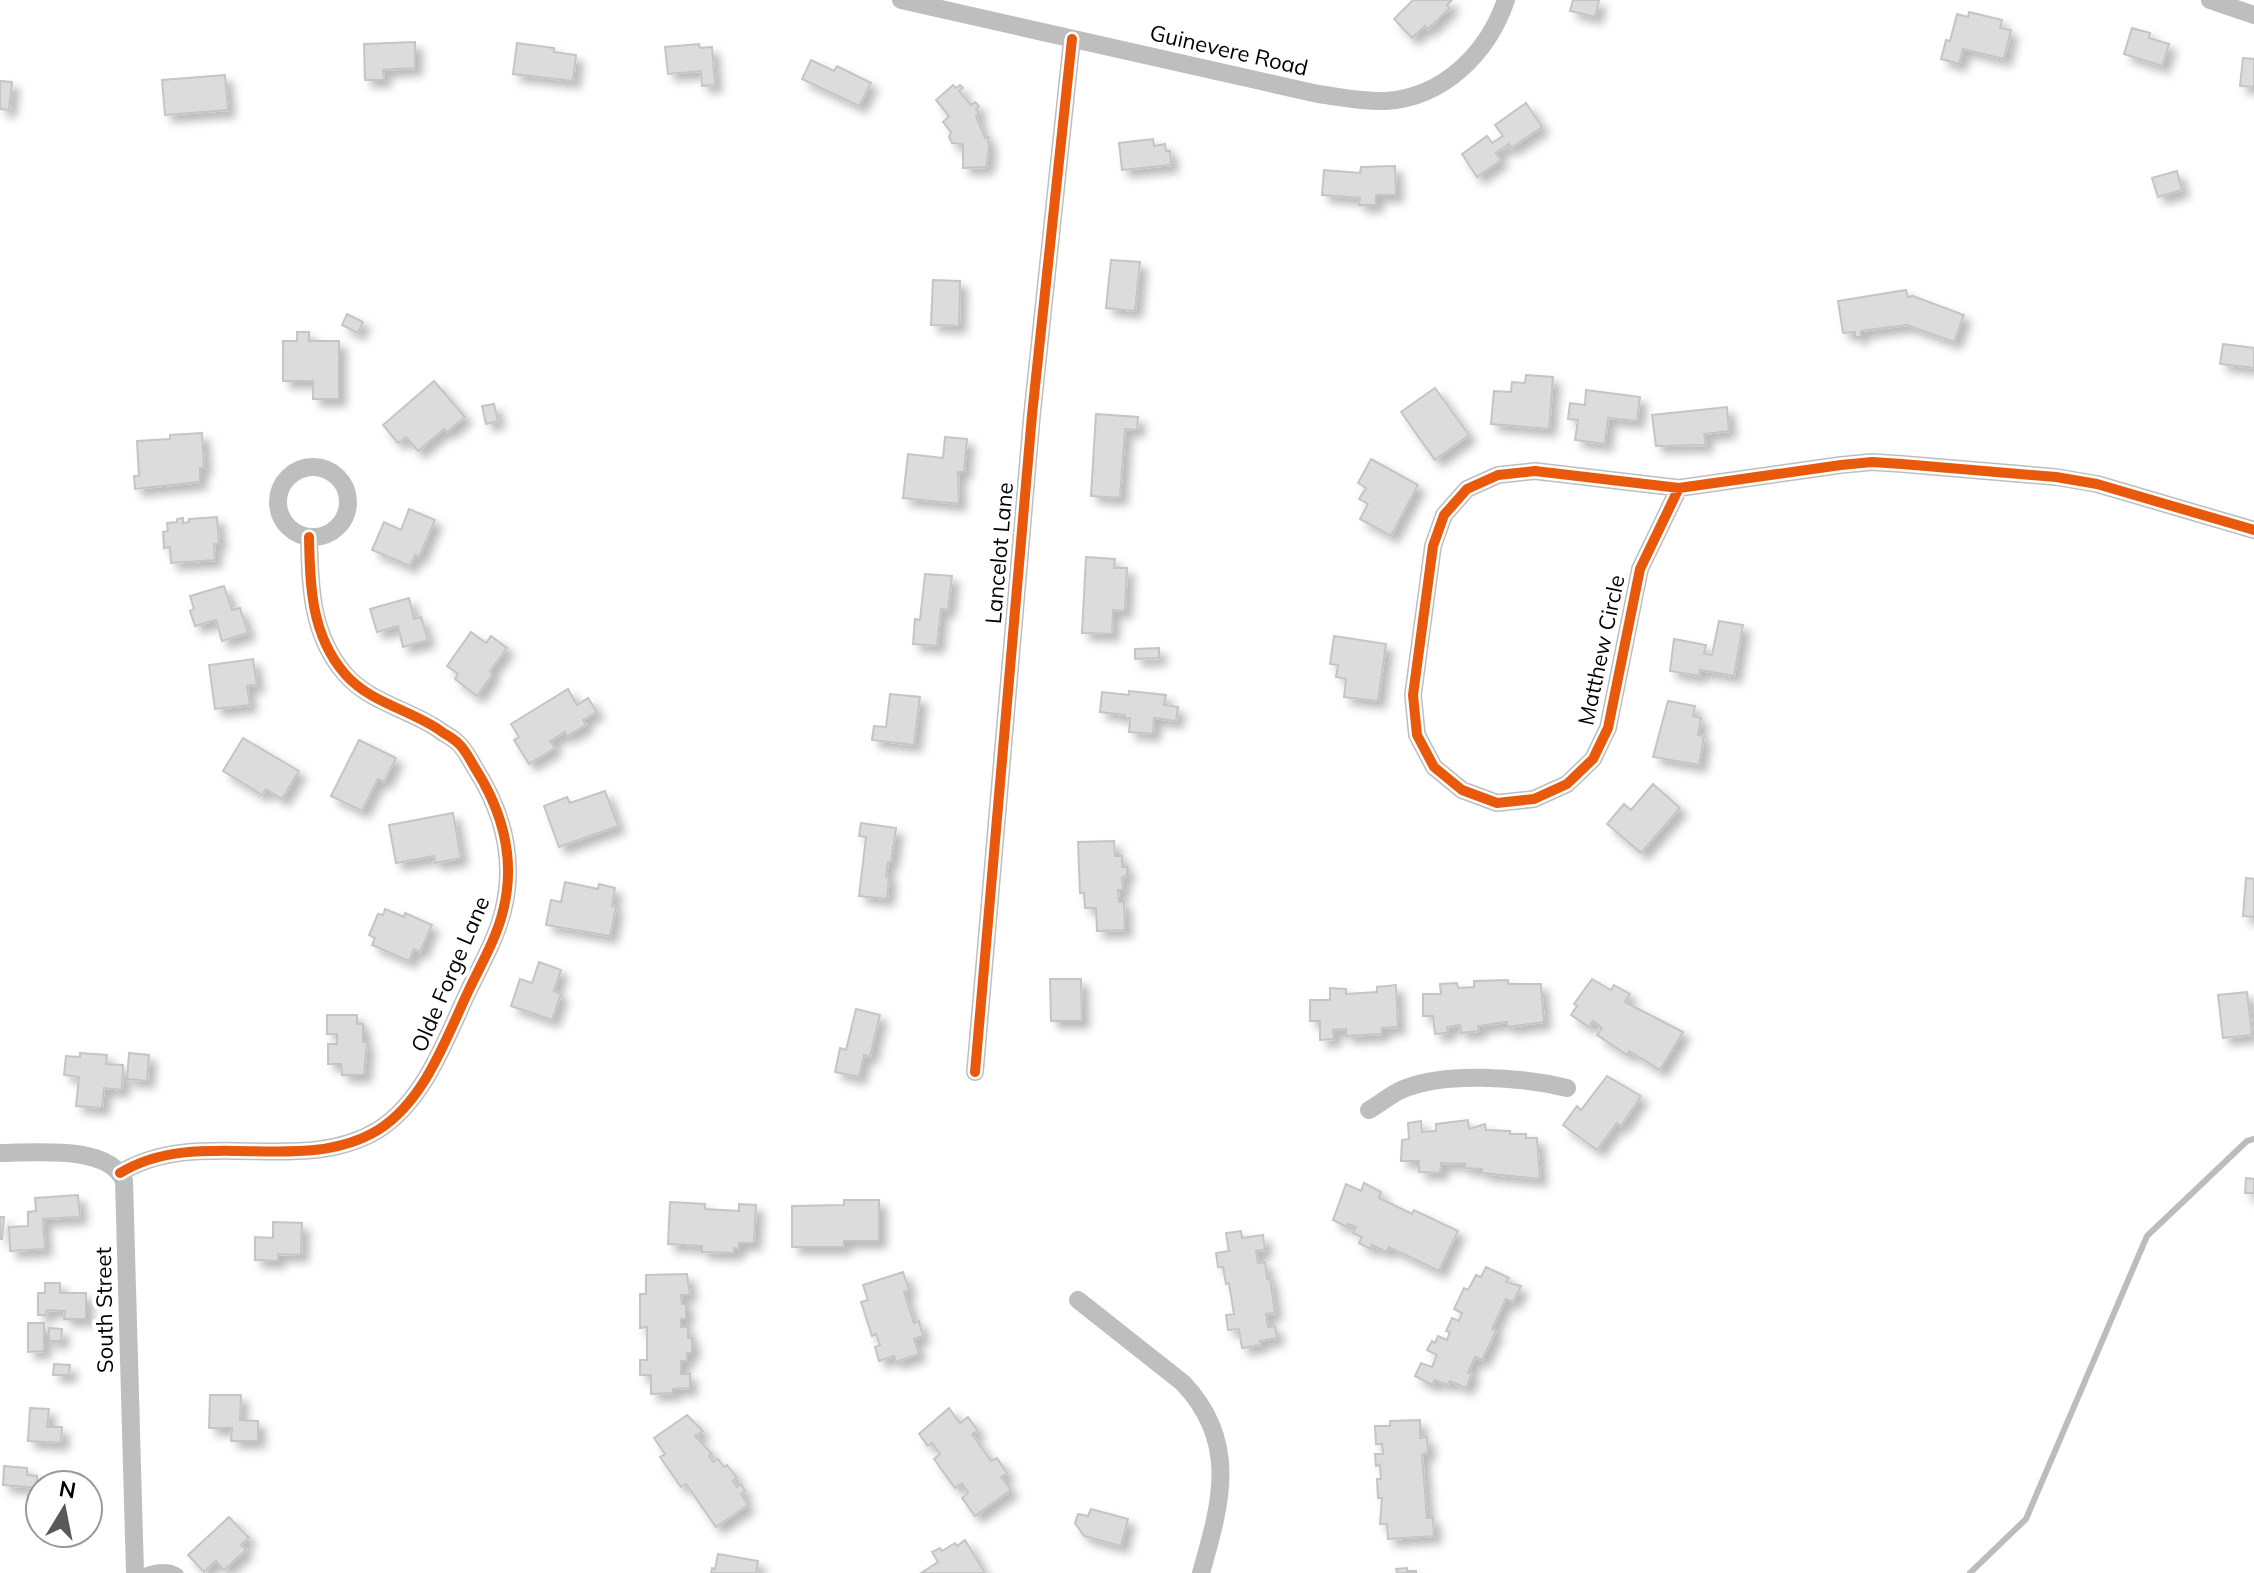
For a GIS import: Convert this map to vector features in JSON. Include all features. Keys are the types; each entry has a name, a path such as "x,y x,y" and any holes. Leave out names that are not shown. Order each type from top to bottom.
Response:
{"street":[{"name":"Guinevere Road","path":"901,0 1318,94 1365,101 1388,101 1428,90 1455,74 1487,42 1506,0"},
{"path":"2210,0 2254,15"},
{"name":"Lancelot Lane","path":"975,1072 1032,415 1072,39"},
{"name":"Matthew Circle","path":"1679,488 1640,569 1608,728 1593,759 1567,784 1534,799 1497,803 1462,790 1434,767 1417,735 1413,695 1433,546 1444,515 1467,489 1498,475 1535,471 1679,488 1841,465 1872,462 1902,464 2056,477 2097,484 2254,530"},
{"name":"Olde Forge Lane","path":"120,1173 149,1158 193,1152 309,1151 353,1144 382,1128 411,1100 437,1059 503,914 509,875 505,832 488,788 459,743 420,717 371,697 346,676 330,654 318,630 313,603 309,537"},
{"path":"1369,1110 1402,1090 1460,1078 1515,1080 1567,1088"},
{"path":"0,1153 91,1157 108,1163 120,1173"},
{"name":"South Street","path":"120,1173 126,1200 135,1573"},
{"path":"1078,1300 1183,1383 1195,1395 1211,1424 1222,1477 1216,1519 1201,1573"}],"lane":[{"path":"143,1573 168,1568 179,1573"}],"building":[{"path":"1413,0 1452,0 1447,5 1450,8 1428,29 1425,26 1412,38 1394,19"},
{"path":"1573,0 1599,0 1595,17 1570,11"},
{"path":"1969,12 2002,20 2000,28 2011,30 2004,59 1963,49 1959,64 1941,59 1946,40 1950,41 1957,14 1968,17"},
{"path":"2132,28 2150,33 2149,38 2169,44 2162,66 2124,54"},
{"path":"415,42 415,68 383,70 384,80 365,80 364,44"},
{"path":"517,43 554,48 554,52 576,55 573,81 513,74"},
{"path":"699,44 700,48 712,47 715,85 702,86 701,71 668,74 665,47"},
{"path":"2243,58 2254,59 2254,87 2240,86"},
{"path":"811,60 834,71 837,66 871,83 859,106 802,79"},
{"path":"225,75 228,110 165,115 162,80"},
{"path":"0,81 12,82 9,110 0,109"},
{"path":"953,85 956,88 960,85 963,88 959,91 971,105 975,102 979,106 976,116 985,138 988,137 986,167 963,168 963,144 952,143 949,137 951,132 943,122 949,116 936,100"},
{"path":"1526,103 1542,127 1511,148 1509,144 1496,153 1501,160 1477,177 1462,154 1487,136 1492,143 1503,136 1495,125"},
{"path":"1153,139 1154,146 1165,144 1166,151 1170,151 1171,165 1122,170 1119,143"},
{"path":"1395,166 1396,195 1376,195 1376,205 1359,205 1360,198 1322,195 1324,170 1360,173 1361,167"},
{"path":"2177,171 2182,190 2158,197 2152,178"},
{"path":"1111,260 1140,262 1135,311 1106,308"},
{"path":"933,280 960,281 959,326 931,325"},
{"path":"1906,290 1908,297 1913,296 1964,315 1954,342 1907,325 1861,331 1861,337 1855,337 1855,332 1843,333 1838,301"},
{"path":"347,314 363,322 358,333 342,325"},
{"path":"297,332 309,332 309,341 339,341 339,399 313,399 313,381 283,381 283,341 297,341"},
{"path":"2223,344 2254,348 2254,368 2220,364"},
{"path":"1526,375 1553,377 1549,429 1491,424 1494,391 1511,392 1512,382 1525,383"},
{"path":"434,381 465,417 447,432 444,429 418,451 406,437 398,443 383,425"},
{"path":"1435,388 1469,435 1435,460 1401,412"},
{"path":"1586,390 1640,397 1637,421 1608,418 1605,444 1575,440 1578,420 1568,419 1570,403 1585,405"},
{"path":"494,404 498,421 486,424 482,406"},
{"path":"1727,407 1729,431 1704,434 1706,445 1656,446 1652,415"},
{"path":"1096,414 1138,417 1137,430 1125,429 1120,498 1091,496"},
{"path":"202,433 204,468 200,468 200,482 135,489 134,476 139,476 137,441"},
{"path":"945,437 967,439 964,472 958,472 959,504 903,498 908,454 943,458"},
{"path":"1371,459 1418,485 1391,536 1360,519 1368,504 1359,499 1366,488 1358,483"},
{"path":"409,509 435,520 419,557 415,555 410,566 372,550 384,522 401,530"},
{"path":"217,517 219,544 214,544 215,560 171,563 170,547 164,548 163,532 168,531 167,523 183,518 183,523 189,522 189,519"},
{"path":"1086,557 1115,559 1114,568 1127,568 1125,611 1113,610 1112,634 1082,633"},
{"path":"925,574 952,576 948,610 941,609 937,646 913,644 915,619 920,620"},
{"path":"224,586 232,610 240,608 248,633 222,641 216,620 195,626 190,611 194,609 190,596"},
{"path":"409,598 414,619 421,617 428,640 403,647 398,626 377,632 370,609"},
{"path":"1719,621 1743,625 1734,676 1700,670 1699,676 1670,671 1674,639 1706,645 1704,654 1712,655"},
{"path":"471,632 486,643 491,636 507,648 477,696 455,679 458,674 447,666"},
{"path":"1334,636 1386,644 1378,701 1344,697 1346,679 1336,677 1338,665 1330,664"},
{"path":"1159,648 1159,658 1135,659 1135,649"},
{"path":"253,659 257,685 247,686 250,705 215,709 209,665"},
{"path":"568,689 577,705 588,698 597,712 583,720 586,725 550,741 555,748 529,764 514,740 519,737 511,724"},
{"path":"1129,691 1166,695 1164,705 1178,707 1176,721 1154,718 1153,734 1129,732 1130,718 1100,712 1102,692 1129,695"},
{"path":"890,694 920,697 914,745 872,740 874,726 886,727"},
{"path":"1668,701 1695,706 1693,716 1701,718 1698,735 1704,736 1699,765 1653,757"},
{"path":"243,738 299,771 282,799 266,789 262,795 223,771"},
{"path":"359,740 396,758 384,782 378,779 362,811 331,796"},
{"path":"1653,784 1680,808 1641,853 1607,824 1624,804 1631,810"},
{"path":"605,791 618,826 559,847 544,806 567,797 570,803"},
{"path":"453,813 461,858 435,863 434,856 396,863 389,825"},
{"path":"861,823 896,828 886,876 889,877 887,899 859,896 866,837 859,836"},
{"path":"1114,841 1115,856 1122,856 1122,867 1127,867 1127,876 1122,877 1123,890 1118,890 1119,902 1124,902 1125,930 1097,931 1096,908 1085,908 1084,893 1080,893 1078,842"},
{"path":"2246,878 2254,879 2254,917 2243,916"},
{"path":"565,882 598,889 599,884 615,888 612,906 616,907 610,936 546,925 551,900 561,902"},
{"path":"385,909 404,917 405,913 432,925 420,952 414,949 409,961 372,945 375,938 369,935 378,914 383,915"},
{"path":"539,962 561,970 554,991 561,994 552,1020 511,1006 520,979 532,983"},
{"path":"1050,979 1081,979 1082,1021 1051,1021"},
{"path":"1592,979 1611,990 1614,985 1630,994 1625,1002 1683,1032 1660,1070 1629,1051 1627,1055 1597,1035 1602,1028 1593,1021 1589,1027 1571,1015 1577,1006 1574,1004"},
{"path":"1508,980 1508,984 1541,984 1544,1022 1507,1027 1507,1022 1478,1026 1479,1031 1461,1033 1460,1025 1447,1027 1448,1033 1435,1034 1433,1016 1423,1016 1423,994 1441,994 1440,984 1457,983 1458,988 1474,987 1474,981"},
{"path":"1396,985 1398,1027 1382,1028 1382,1034 1346,1036 1346,1029 1333,1030 1334,1039 1320,1040 1320,1021 1310,1021 1310,1000 1330,1000 1330,988 1346,989 1346,994 1377,992 1377,987"},
{"path":"2247,992 2252,1035 2223,1038 2218,995"},
{"path":"856,1009 880,1015 870,1057 864,1055 859,1077 835,1072 840,1048 846,1050"},
{"path":"327,1015 357,1015 357,1024 363,1024 363,1042 367,1042 364,1075 342,1075 341,1064 328,1064 328,1044 337,1044 337,1034 327,1034"},
{"path":"80,1053 107,1055 106,1064 123,1065 122,1090 104,1088 102,1108 76,1106 79,1077 64,1075 66,1056 80,1057"},
{"path":"129,1053 149,1055 147,1081 127,1079"},
{"path":"1607,1076 1641,1096 1621,1126 1617,1123 1597,1150 1563,1125 1577,1106 1581,1110"},
{"path":"1468,1120 1469,1129 1485,1124 1486,1130 1510,1131 1510,1134 1537,1138 1540,1179 1482,1173 1482,1169 1464,1168 1465,1164 1441,1163 1440,1173 1419,1172 1419,1161 1401,1161 1402,1140 1409,1139 1408,1123 1421,1121 1422,1132 1436,1131 1436,1124"},
{"path":"2246,1178 2254,1179 2254,1193 2245,1193"},
{"path":"1364,1183 1381,1192 1379,1198 1412,1214 1414,1210 1458,1231 1439,1271 1389,1247 1386,1252 1372,1245 1371,1249 1359,1243 1362,1237 1353,1233 1356,1227 1348,1224 1347,1227 1333,1220 1346,1184 1361,1191"},
{"path":"78,1195 80,1217 43,1219 45,1249 10,1251 9,1227 28,1226 28,1212 36,1211 35,1198"},
{"path":"844,1200 879,1200 879,1241 844,1241 844,1247 792,1247 792,1206 844,1205"},
{"path":"670,1202 705,1204 705,1209 739,1211 739,1204 756,1205 754,1243 739,1243 739,1249 734,1248 734,1253 702,1252 702,1246 668,1244"},
{"path":"0,1217 4,1217 2,1239 0,1239"},
{"path":"273,1222 302,1223 301,1255 278,1254 278,1261 255,1260 255,1237 273,1238"},
{"path":"1241,1231 1242,1238 1263,1235 1265,1250 1256,1251 1258,1263 1265,1262 1267,1279 1270,1278 1275,1313 1266,1314 1268,1327 1275,1326 1277,1338 1242,1348 1239,1329 1228,1330 1226,1315 1234,1314 1229,1283 1226,1284 1223,1267 1218,1267 1216,1253 1229,1251 1226,1233"},
{"path":"1486,1267 1509,1278 1506,1282 1521,1286 1513,1302 1506,1299 1492,1329 1496,1331 1482,1360 1475,1357 1466,1388 1450,1381 1447,1385 1435,1380 1432,1385 1415,1376 1421,1363 1432,1367 1437,1355 1427,1350 1438,1336 1447,1340 1450,1332 1446,1331 1452,1318 1459,1321 1462,1313 1454,1309 1464,1288 1468,1290 1476,1275 1481,1277"},
{"path":"903,1272 909,1290 904,1292 914,1323 919,1321 923,1336 914,1339 919,1354 896,1362 894,1356 879,1361 875,1347 880,1345 876,1334 872,1336 861,1302 868,1300 863,1285"},
{"path":"687,1274 690,1295 681,1295 682,1304 686,1304 686,1319 681,1319 681,1327 688,1327 692,1353 687,1353 687,1361 681,1361 681,1374 690,1374 690,1388 651,1394 651,1375 640,1375 640,1360 647,1360 647,1327 640,1328 640,1294 646,1294 646,1275"},
{"path":"45,1283 60,1283 60,1293 86,1293 86,1319 64,1319 65,1311 47,1310 46,1315 38,1315 38,1293 45,1293"},
{"path":"28,1323 44,1323 44,1351 28,1352"},
{"path":"49,1328 62,1329 61,1341 49,1341"},
{"path":"54,1364 70,1365 69,1375 53,1375"},
{"path":"210,1395 241,1395 240,1420 258,1421 258,1441 231,1441 232,1428 209,1428"},
{"path":"30,1408 49,1409 47,1427 62,1427 61,1443 28,1441"},
{"path":"949,1408 960,1423 968,1417 978,1431 972,1434 991,1461 997,1458 1007,1473 1001,1477 1011,1490 975,1516 962,1498 968,1493 962,1483 955,1488 934,1459 940,1454 932,1443 928,1446 919,1434"},
{"path":"687,1415 703,1431 695,1436 712,1454 709,1456 713,1462 718,1459 724,1467 727,1465 737,1478 733,1481 737,1487 741,1484 745,1491 741,1494 748,1505 716,1527 686,1484 681,1487 660,1457 665,1454 654,1438"},
{"path":"1420,1420 1420,1438 1427,1437 1428,1453 1422,1454 1427,1518 1433,1518 1434,1536 1388,1539 1387,1524 1380,1524 1382,1498 1378,1498 1377,1479 1381,1479 1380,1465 1376,1466 1375,1454 1383,1454 1382,1444 1376,1444 1375,1426 1390,1426 1390,1421"},
{"path":"4,1466 27,1468 24,1469 24,1487 3,1485"},
{"path":"1091,1509 1128,1519 1121,1546 1084,1536 1075,1523 1078,1514 1088,1516"},
{"path":"229,1517 249,1538 241,1545 246,1550 224,1570 216,1561 204,1572 188,1555"},
{"path":"965,1540 985,1573 921,1573 938,1562 932,1552 940,1548 942,1551 955,1543 957,1546"},
{"path":"718,1554 758,1561 756,1573 711,1573"},
{"path":"1407,1568 1407,1571 1416,1573 1397,1573 1396,1569"}],"waterway":[{"path":"1970,1573 2026,1519 2147,1236 2247,1141 2254,1139"}],"cycle path":[{"path":"975,1072 1032,415 1072,39"},
{"path":"1679,488 1640,569 1608,728 1593,759 1567,784 1534,799 1497,803 1462,790 1434,767 1417,735 1413,695 1433,546 1444,515 1467,489 1498,475 1535,471 1679,488 1841,465 1872,462 1902,464 2056,477 2097,484 2254,530"},
{"path":"120,1173 150,1159 182,1153 316,1150 348,1143 378,1130 408,1103 432,1069 500,922 507,892 507,855 500,819 485,785 456,741 426,722 365,692 334,659 325,643 315,609 309,537"}]}
